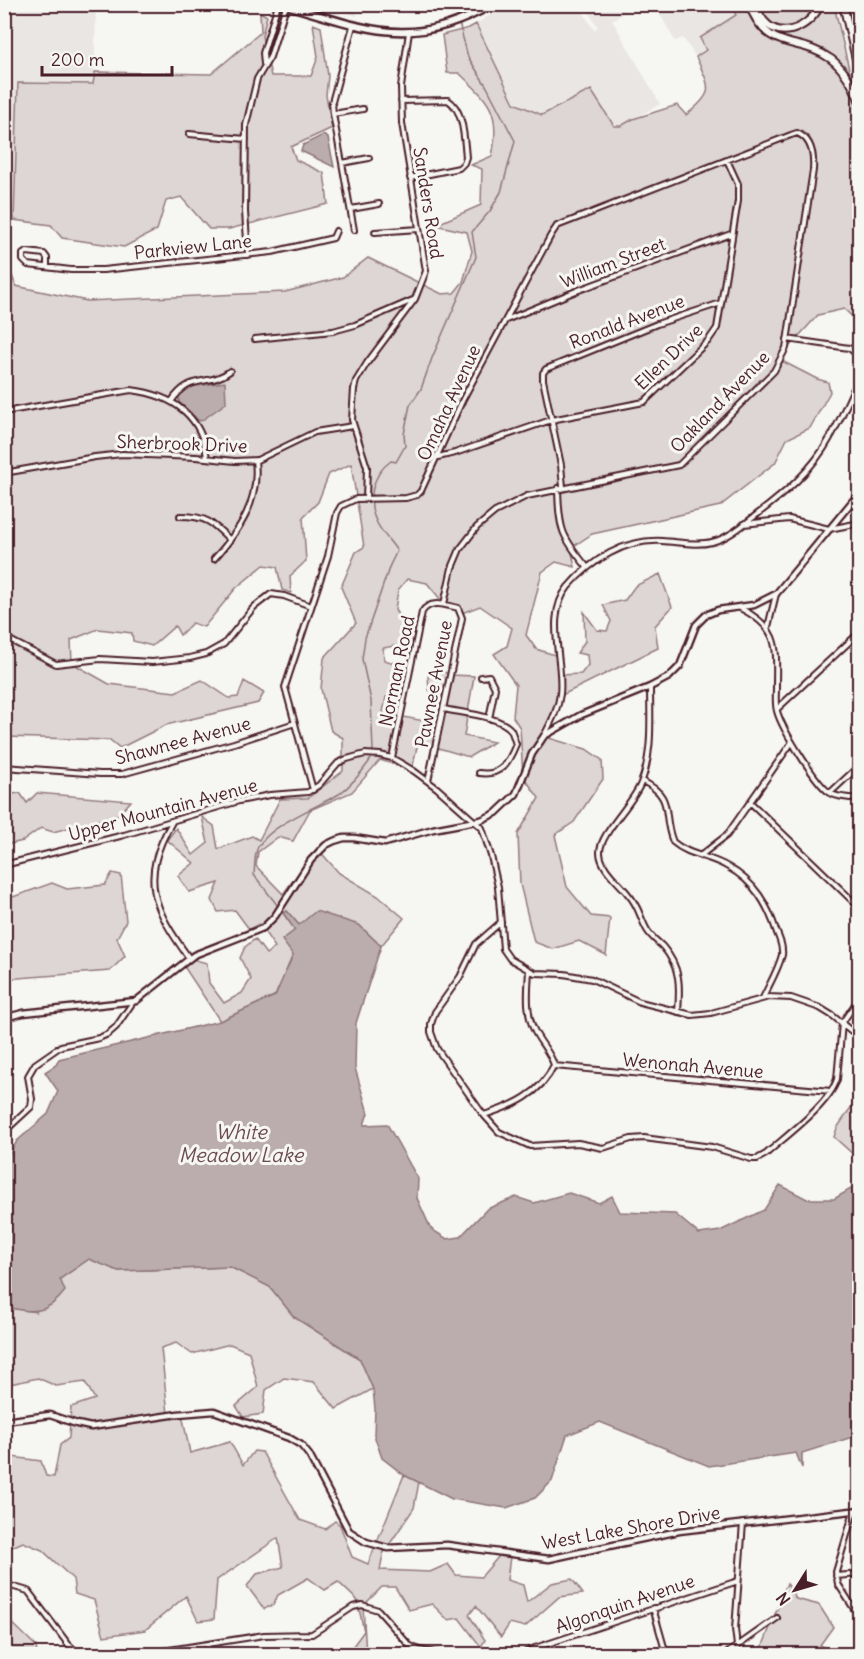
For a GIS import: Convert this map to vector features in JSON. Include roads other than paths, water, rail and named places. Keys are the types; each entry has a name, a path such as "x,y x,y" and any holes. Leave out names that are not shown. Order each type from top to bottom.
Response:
{"highway":[{"path":"749,4 755,19 772,37 832,59 848,79 860,102"},
{"path":"756,4 760,16 767,24 787,32 805,25 816,15 821,4"},
{"path":"843,4 860,76"},
{"path":"856,4 860,19"}],"main road":[{"path":"281,5 353,26 377,31 409,32 463,20 493,4"}],"street":[{"path":"264,64 263,53 281,5"},
{"path":"248,255 245,212 248,113 257,79 270,57 281,5"},
{"path":"353,26 332,95 333,114 354,230"},
{"name":"Sanders Road","path":"367,498 367,467 353,426 351,401 356,381 414,300 426,271 403,132 402,84 409,32"},
{"path":"401,101 448,100 454,104 459,113 466,157 459,168 410,178"},
{"path":"333,114 363,109"},
{"name":"Omaha Avenue","path":"313,790 285,687 341,506 348,501 367,498 406,498 417,495 426,484 463,399 557,226 797,133 804,137"},
{"path":"189,134 246,139"},
{"name":"Oakland Avenue","path":"444,604 452,568 460,549 477,527 495,512 519,498 680,465 774,371 786,348 813,170 814,158 804,137"},
{"path":"342,163 369,158"},
{"name":"Ellen Drive","path":"438,457 550,420 644,402 714,334 717,328 738,201 738,184 727,160"},
{"path":"351,209 379,204"},
{"path":"375,232 419,229"},
{"name":"Parkview Lane","path":"47,267 47,258 44,254 27,252 23,254 23,260 28,265 71,270 103,270 272,252 333,238 336,231"},
{"name":"William Street","path":"505,321 576,291 732,234"},
{"path":"255,339 333,331 355,325 414,300"},
{"name":"Ronald Avenue","path":"550,420 543,380 544,371 550,366 657,324 721,303"},
{"path":"787,339 849,348 860,357"},
{"path":"171,402 186,385 223,376 230,371"},
{"path":"4,1132 31,1107 28,1076 34,1064 61,1046 108,1034 123,1018 133,1002 189,958 256,932 275,916 311,860 326,845 344,838 385,843 433,829 487,818 512,800 532,754 556,711 560,694 560,667 556,622 566,589 587,567 621,548 650,541 695,544 712,542 729,535 783,494 813,464 830,439 860,377"},
{"path":"4,412 130,390 146,392 165,398 182,409 195,422 206,444 207,458"},
{"path":"550,420 561,465 560,524 568,543 587,567"},
{"name":"Sherbrook Drive","path":"4,473 113,455 255,460 267,457 315,432 353,426"},
{"path":"214,559 243,523 255,492 257,473 255,460"},
{"path":"544,736 581,716 650,687 675,672 685,655 696,624 706,615 718,610 740,608 763,602 777,594 860,492"},
{"path":"180,516 197,516 208,520 230,540"},
{"path":"743,524 789,519 829,529 860,523"},
{"path":"4,637 56,664 100,659 162,662 198,656 219,647 260,601 271,594 284,596 311,606"},
{"path":"777,594 768,627 777,658 777,709 792,742 830,793 860,799"},
{"name":"Norman Road","path":"392,758 422,612 433,604 444,604"},
{"name":"Pawnee Avenue","path":"428,781 462,618 458,608 444,604"},
{"path":"740,608 768,627"},
{"path":"777,709 860,632"},
{"path":"482,677 489,676 495,688 489,718"},
{"path":"650,687 649,751 642,781 624,812 602,841 600,851 601,859 610,874 634,900 647,930 673,960 678,971 680,990 678,1012"},
{"path":"444,709 489,718 501,722 510,729 516,744 512,755 499,771 491,775 479,773"},
{"name":"Shawnee Avenue","path":"4,767 122,774 234,743 295,723"},
{"path":"700,856 727,835 792,742"},
{"path":"313,790 338,763 365,754 392,758 428,781 483,830 500,900 503,950 510,959 535,973 564,974 592,979 632,999 678,1012 704,1015 763,998 777,996 791,998 820,1008 860,1038"},
{"path":"830,793 860,765"},
{"path":"642,781 654,786 662,794 673,842 689,852 728,866 765,901 772,914 782,946 782,954 763,998"},
{"name":"Upper Mountain Avenue","path":"4,865 124,836 239,801 270,795 302,794 313,790"},
{"path":"750,802 860,908"},
{"path":"172,821 157,852 153,885 160,911 172,935 189,958"},
{"path":"501,922 476,944 460,977 435,1012 430,1024 431,1032 437,1049 484,1115 499,1132 530,1146 578,1143 603,1148 631,1139 644,1138 712,1147 757,1159 766,1154 824,1102 831,1091 837,1079 842,1023 860,997"},
{"path":"484,1115 506,1108 534,1091 548,1078 554,1066 551,1054 540,1041 531,1022 528,997 529,970"},
{"path":"4,1018 23,1013 133,1002"},
{"name":"Wenonah Avenue","path":"554,1066 831,1091"},
{"name":"West Lake Shore Drive","path":"4,1421 50,1415 91,1427 188,1413 218,1412 298,1443 316,1467 349,1531 366,1542 380,1547 447,1545 549,1559 679,1532 857,1510"},
{"path":"857,1510 836,1576 838,1584 860,1618"},
{"path":"738,1654 735,1629 743,1523"},
{"path":"836,1576 860,1574"},
{"name":"Algonquin Avenue","path":"522,1654 738,1581"},
{"path":"4,1584 25,1590 33,1596 68,1644 79,1654"},
{"path":"144,1654 264,1635 312,1634 353,1607 362,1605 378,1610 409,1645 419,1650 440,1654"},
{"path":"653,1608 666,1654"},
{"path":"726,1654 777,1618"},
{"path":"207,1645 212,1654"}],"water":[{"path":"323,135 328,138 334,167 301,151 303,145"},
{"path":"225,382 226,403 201,421 179,402 179,395 189,387"},
{"name":"White Meadow Lake","path":"287,911 299,925 316,911 359,925 381,946 356,1023 355,1068 368,1113 364,1125 387,1124 418,1179 417,1198 431,1229 447,1239 460,1237 487,1209 516,1197 534,1203 569,1193 599,1203 612,1196 620,1212 675,1214 699,1234 720,1231 764,1210 780,1185 807,1199 834,1199 854,1187 859,1189 859,1435 802,1453 802,1468 796,1453 709,1466 600,1422 567,1435 552,1481 535,1498 506,1508 452,1499 404,1475 382,1458 374,1435 373,1389 360,1359 294,1317 270,1287 230,1267 118,1271 89,1259 60,1279 65,1291 51,1305 31,1311 5,1307 5,1162 17,1141 48,1114 58,1091 45,1072 56,1065 59,1059 220,1021 275,996 293,955 282,940 295,930 283,913"}],"waterway":[{"path":"373,751 371,701 362,659 365,638 397,551 379,527 374,515 373,489 379,473 391,461 396,462 405,446 404,434 410,405 421,389 476,257 472,232 490,211 501,192 515,141 487,87 468,57 454,4"},
{"path":"278,906 254,875 258,847 273,831 339,794 371,759"}]}
